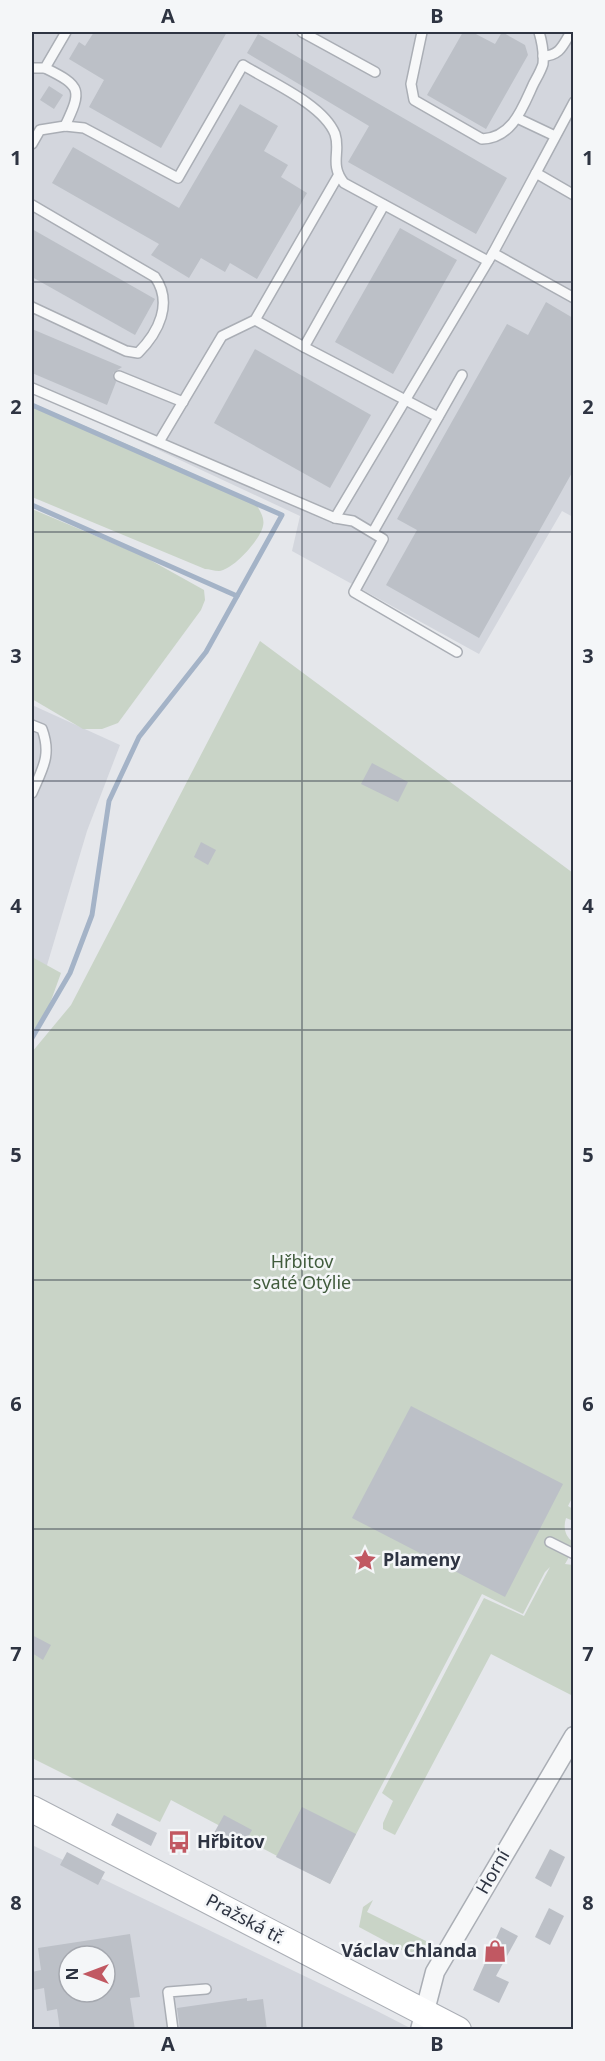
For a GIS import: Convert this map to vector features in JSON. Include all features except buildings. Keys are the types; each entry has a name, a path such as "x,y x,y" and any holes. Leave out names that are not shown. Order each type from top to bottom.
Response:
{"main road":[{"name":"Pražská tř.","path":"32,1809 423,2021 458,2030"}],"street":[{"name":"Horní","path":"423,2021 435,1972 573,1736"}],"lane":[{"path":"45,68 66,32"},
{"path":"302,32 375,72"},
{"path":"423,32 411,84 414,100 482,139 494,139 508,129 517,118 543,65 543,43 539,32"},
{"path":"543,56 553,56 561,50 571,32"},
{"path":"32,144 40,130 65,126 84,128 178,178 243,65 319,111 335,135 335,166 338,176 344,183 573,298"},
{"path":"32,68 45,68 71,80 78,91 77,102 65,126"},
{"path":"335,518 491,257 573,102"},
{"path":"517,118 555,136"},
{"path":"536,173 573,195"},
{"path":"159,442 222,336 255,320 338,176"},
{"path":"304,347 384,205"},
{"path":"32,206 155,277 164,289 165,302 158,325 147,344 138,353 126,351 32,307"},
{"path":"255,320 438,417"},
{"path":"373,532 462,375"},
{"path":"119,376 183,402"},
{"path":"32,388 335,518 353,521 373,532 383,539 354,592 457,652"},
{"path":"32,725 42,729 48,746 45,762 32,794"},
{"path":"550,1542 573,1554"},
{"path":"173,2030 168,1992 206,1989"}],"shaded area":[{"path":"32,32 573,32 573,517 562,511 479,654 292,551 300,516 32,391"},
{"path":"32,705 120,745 87,831 42,982 32,977"},
{"path":"32,1845 377,2011 412,2029 32,2029"}],"green space":[{"path":"32,403 177,466 256,504 262,515 263,523 257,539 231,566 219,571 205,569 32,497"},
{"path":"32,509 143,556 204,590 205,600 201,610 118,723 102,729 83,729 32,699"},
{"name":"Hřbitov svaté Otýlie","path":"260,641 573,873 574,1494 568,1506 573,1509 571,1520 566,1518 565,1525 565,1532 573,1542 573,1550 565,1564 573,1565 573,1696 491,1654 395,1835 383,1829 383,1823 393,1801 382,1793 484,1598 524,1616 550,1567 545,1572 523,1614 482,1594 330,1884 171,1800 160,1822 32,1758 32,1052 71,1005"},
{"path":"32,957 61,973 44,1020 32,1039"},
{"path":"373,1900 367,1912 426,1941 427,1944 415,1957 359,1927 363,1907"}],"waterway":[{"path":"32,405 282,515 206,652 139,737 109,801 92,915 70,973 32,1038"},
{"path":"32,505 237,596"}],"place":[{"name":"Plameny","path":"365,1560"},
{"name":"Hřbitov","path":"179,1842"},
{"name":"Václav Chlanda","path":"495,1951"}]}
